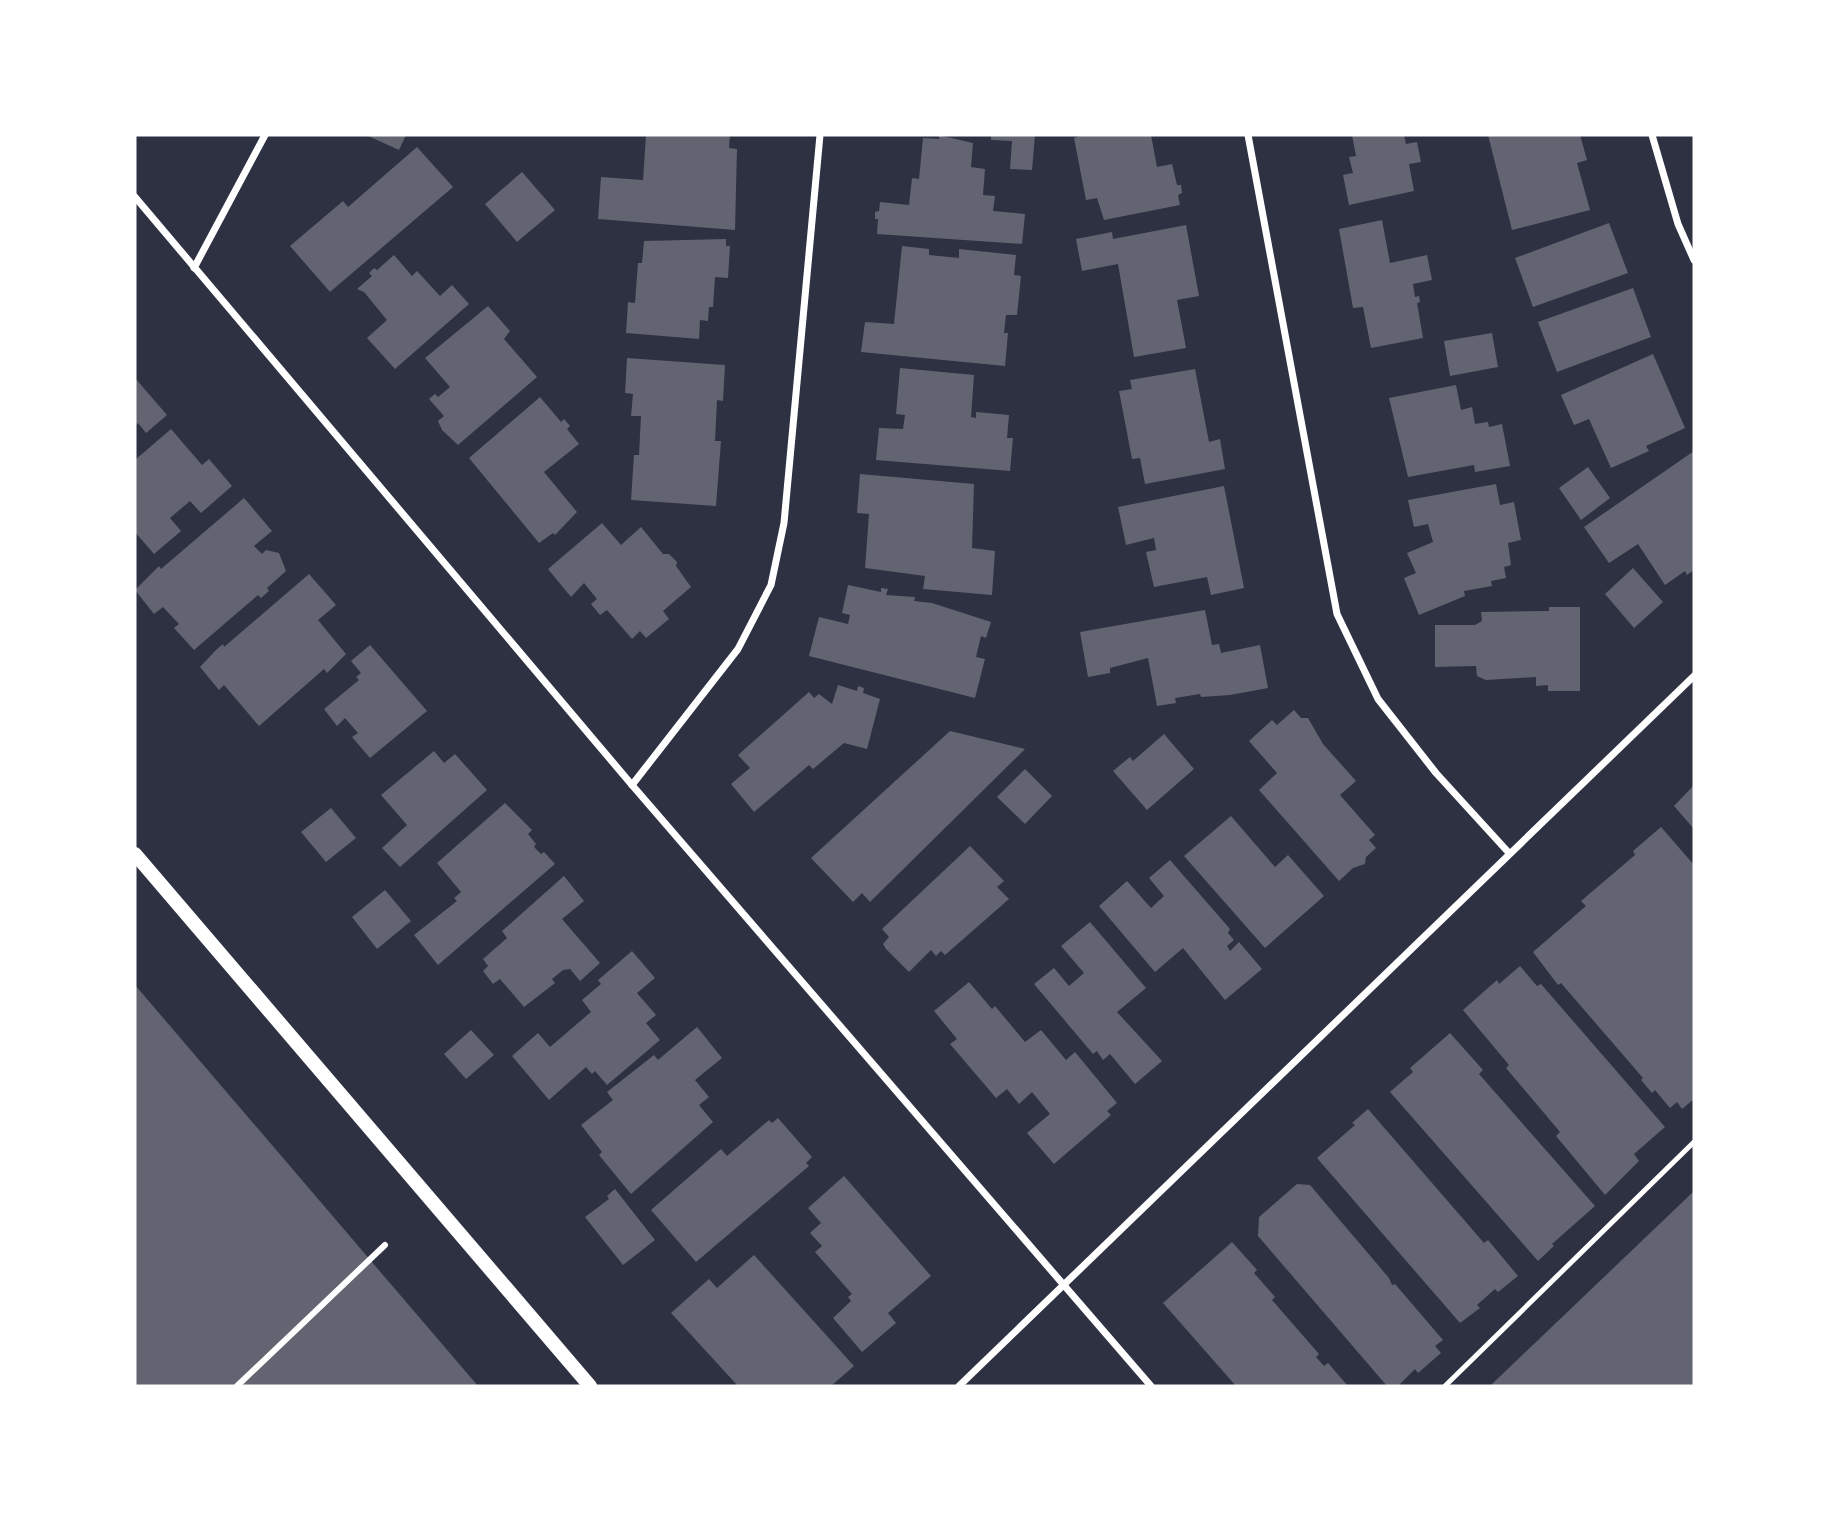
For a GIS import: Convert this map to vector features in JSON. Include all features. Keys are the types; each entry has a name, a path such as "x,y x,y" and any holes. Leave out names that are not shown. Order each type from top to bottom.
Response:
{"main road":[{"path":"135,854 590,1386"}],"street":[{"path":"194,268 265,135"},
{"path":"632,785 738,649 771,585 784,523 820,135"},
{"path":"1248,135 1337,614 1378,699 1436,773 1508,853"},
{"path":"1652,135 1678,224 1694,260"},
{"path":"135,197 632,785 1151,1386"},
{"path":"959,1386 1694,676"},
{"path":"237,1386 385,1245"}],"lane":[{"path":"1445,1386 1694,1142"}],"building":[{"path":"366,135 406,135 399,150"},
{"path":"646,135 730,135 729,148 737,149 735,230 598,219 601,177 643,180"},
{"path":"939,135 973,143 971,167 985,169 983,195 995,196 993,211 1025,214 1022,244 877,234 878,219 875,219 875,212 879,211 880,202 909,205 912,178 919,179 923,138 939,139"},
{"path":"991,135 1035,135 1032,170 1010,169 1012,141 991,140"},
{"path":"1082,135 1151,135 1157,167 1172,164 1177,185 1181,185 1182,193 1178,195 1180,205 1104,220 1097,198 1086,200 1074,138"},
{"path":"1352,135 1404,135 1406,144 1417,142 1421,162 1409,164 1414,191 1349,205 1343,175 1353,173 1349,157 1356,156"},
{"path":"1488,135 1580,135 1587,160 1577,163 1590,210 1512,230"},
{"path":"417,147 453,187 330,292 290,246 343,201 348,207"},
{"path":"522,172 555,210 517,242 485,204"},
{"path":"1382,220 1390,263 1427,255 1432,280 1413,284 1415,297 1419,296 1420,302 1417,303 1423,338 1371,348 1363,307 1353,308 1339,229"},
{"path":"1609,223 1628,273 1533,307 1515,258"},
{"path":"1186,225 1199,296 1177,300 1186,348 1134,357 1118,264 1082,271 1076,239 1112,232 1113,239"},
{"path":"726,239 726,246 730,246 728,278 715,277 713,307 709,307 708,321 700,320 699,339 626,333 628,302 635,303 638,263 642,263 644,241"},
{"path":"902,246 929,249 929,255 959,258 959,249 1016,255 1014,275 1021,276 1017,315 1006,315 1004,333 1008,333 1005,366 861,352 865,322 894,324"},
{"path":"394,255 412,276 417,271 440,296 452,285 469,304 395,369 367,338 387,320 364,292 357,289 372,276 369,273 374,268 377,270"},
{"path":"1633,288 1651,337 1557,372 1538,322"},
{"path":"488,306 510,331 504,339 537,377 458,445 442,430 438,421 444,416 429,399 435,394 438,397 450,387 425,358"},
{"path":"1492,333 1498,367 1450,376 1444,341"},
{"path":"1653,354 1685,428 1646,446 1649,451 1611,468 1589,419 1574,425 1561,395"},
{"path":"627,358 725,365 723,401 717,400 715,441 721,441 716,506 631,500 634,455 639,455 641,416 631,416 633,394 625,393"},
{"path":"900,368 974,375 971,417 976,418 976,412 1009,415 1007,438 1013,438 1010,471 876,460 879,428 903,429 905,415 896,414"},
{"path":"1195,369 1209,442 1220,439 1225,469 1145,484 1140,458 1132,459 1119,391 1132,389 1130,380"},
{"path":"135,378 167,415 146,433 138,423 135,426"},
{"path":"1456,385 1461,410 1472,407 1475,424 1488,422 1489,427 1502,424 1510,466 1475,472 1474,465 1408,477 1389,398"},
{"path":"540,397 561,422 564,419 570,426 567,429 579,444 544,472 577,512 555,535 553,533 539,543 469,458"},
{"path":"171,429 202,465 209,459 232,486 201,513 190,501 170,518 181,531 154,554 135,532 135,460"},
{"path":"1694,451 1694,570 1687,575 1685,571 1665,585 1638,544 1609,563 1584,527"},
{"path":"1588,467 1610,498 1581,520 1559,488"},
{"path":"860,474 974,484 972,548 995,551 992,595 923,589 925,576 865,568 869,514 857,513"},
{"path":"1496,484 1500,505 1514,502 1521,540 1508,543 1511,565 1504,567 1506,578 1491,581 1492,586 1464,591 1465,596 1419,615 1404,578 1416,573 1407,553 1433,542 1428,524 1414,527 1408,500"},
{"path":"1224,486 1244,588 1211,595 1207,577 1154,587 1146,552 1156,550 1154,538 1126,545 1118,507"},
{"path":"244,498 272,531 254,546 262,554 266,550 279,553 286,571 267,588 269,591 261,598 258,595 194,650 174,628 179,624 163,607 154,614 135,590 159,566 161,569"},
{"path":"602,523 621,545 641,527 663,554 669,554 677,562 676,566 691,587 663,611 669,619 646,638 640,631 632,639 607,610 600,615 591,604 597,599 584,583 571,597 548,569"},
{"path":"1633,568 1663,602 1634,628 1605,594"},
{"path":"309,574 336,605 318,620 346,654 327,673 324,669 259,726 224,685 219,690 200,667 223,644 224,647"},
{"path":"848,585 881,592 881,588 888,589 886,595 915,597 914,601 932,603 991,622 986,638 981,636 976,657 985,659 975,698 809,656 819,617 848,624 850,615 842,613"},
{"path":"1549,607 1580,607 1580,691 1548,691 1548,685 1536,686 1536,677 1486,680 1477,676 1476,666 1435,667 1435,625 1475,625 1482,621 1481,612 1549,611"},
{"path":"1205,610 1212,645 1219,644 1221,653 1260,645 1268,688 1230,695 1201,697 1200,694 1175,698 1176,703 1157,706 1148,658 1110,668 1110,673 1088,677 1080,632"},
{"path":"370,645 427,711 370,758 352,737 358,733 345,718 337,726 324,709 359,680 356,677 361,673 351,661"},
{"path":"838,685 857,691 858,686 864,688 863,693 880,699 867,749 844,743 813,769 809,765 754,812 731,784 750,768 738,755 809,692 814,698 819,694 832,704"},
{"path":"1294,710 1301,718 1308,718 1323,744 1356,781 1340,795 1375,835 1369,840 1376,848 1366,857 1365,864 1353,868 1339,881 1259,790 1277,773 1249,741 1272,720 1277,725"},
{"path":"950,731 1025,749 870,902 862,893 853,902 811,858"},
{"path":"1164,734 1194,769 1147,810 1113,771 1130,757 1133,761"},
{"path":"434,751 444,763 455,754 487,790 400,867 382,848 407,825 381,795"},
{"path":"1025,769 1052,796 1025,824 997,797"},
{"path":"1694,785 1694,829 1674,806"},
{"path":"505,803 532,830 528,834 536,844 534,847 541,854 544,852 555,864 438,965 414,935 457,901 454,898 461,892 437,863"},
{"path":"331,808 356,838 326,862 301,832"},
{"path":"1231,816 1275,867 1288,855 1324,896 1265,948 1184,856"},
{"path":"1661,827 1694,865 1694,1099 1682,1109 1677,1102 1670,1108 1655,1090 1652,1093 1641,1080 1643,1078 1561,983 1558,985 1533,952 1586,906 1581,901 1635,855 1633,851"},
{"path":"970,846 1004,881 997,887 1009,899 945,955 941,951 936,956 931,950 909,972 886,949 883,944 889,937 882,929"},
{"path":"1170,860 1230,929 1228,933 1234,940 1227,946 1230,951 1239,942 1262,969 1225,1000 1183,948 1155,972 1099,906 1127,881 1151,908 1164,896 1149,878"},
{"path":"564,876 584,901 562,919 600,963 580,981 570,969 563,970 552,979 555,983 524,1007 500,979 493,984 483,971 488,966 483,959 507,938 502,931"},
{"path":"385,890 411,921 377,949 352,917"},
{"path":"1090,922 1146,988 1117,1012 1162,1061 1135,1084 1110,1054 1103,1060 1097,1051 1093,1054 1034,984 1054,968 1069,986 1084,973 1061,946"},
{"path":"632,951 655,978 637,993 656,1015 646,1023 660,1040 607,1085 595,1071 592,1074 586,1067 549,1100 512,1056 538,1033 550,1047 591,1012 582,1000 601,984 598,980"},
{"path":"1520,966 1537,986 1541,984 1665,1127 1634,1154 1639,1161 1605,1195 1556,1136 1560,1132 1506,1068 1509,1065 1463,1010 1497,980 1499,984"},
{"path":"969,982 992,1009 995,1006 1025,1042 1041,1030 1066,1060 1075,1052 1117,1103 1107,1111 1111,1115 1054,1164 1027,1133 1050,1114 1032,1092 1019,1104 1007,1089 996,1098 950,1044 957,1039 934,1011"},
{"path":"135,985 478,1386 135,1386"},
{"path":"697,1027 722,1058 695,1080 709,1097 699,1105 713,1122 631,1194 599,1155 602,1152 581,1125 613,1100 607,1092 654,1055 658,1060"},
{"path":"471,1030 494,1055 466,1079 444,1054"},
{"path":"1450,1033 1483,1070 1479,1074 1595,1206 1552,1244 1554,1246 1538,1261 1390,1092 1413,1072 1410,1068"},
{"path":"1368,1109 1484,1243 1488,1240 1518,1276 1498,1292 1495,1289 1477,1305 1480,1308 1460,1323 1317,1158 1355,1125 1352,1123"},
{"path":"778,1118 812,1157 806,1163 809,1166 696,1262 651,1210 721,1149 727,1156 769,1120 772,1123"},
{"path":"844,1176 931,1276 888,1313 896,1323 862,1352 833,1318 851,1301 848,1297 852,1294 815,1252 822,1246 810,1233 821,1223 808,1208"},
{"path":"1297,1184 1310,1185 1389,1278 1392,1285 1395,1284 1443,1340 1435,1346 1441,1353 1418,1373 1415,1369 1399,1385 1387,1386 1258,1236 1259,1217"},
{"path":"615,1189 655,1240 623,1265 585,1217 609,1199 607,1196"},
{"path":"1694,1191 1694,1386 1490,1386"},
{"path":"1232,1242 1257,1270 1254,1273 1275,1297 1272,1300 1319,1354 1316,1357 1324,1366 1328,1363 1348,1386 1236,1386 1163,1303"},
{"path":"754,1255 854,1366 831,1386 738,1386 671,1313 709,1279 717,1288"}]}
